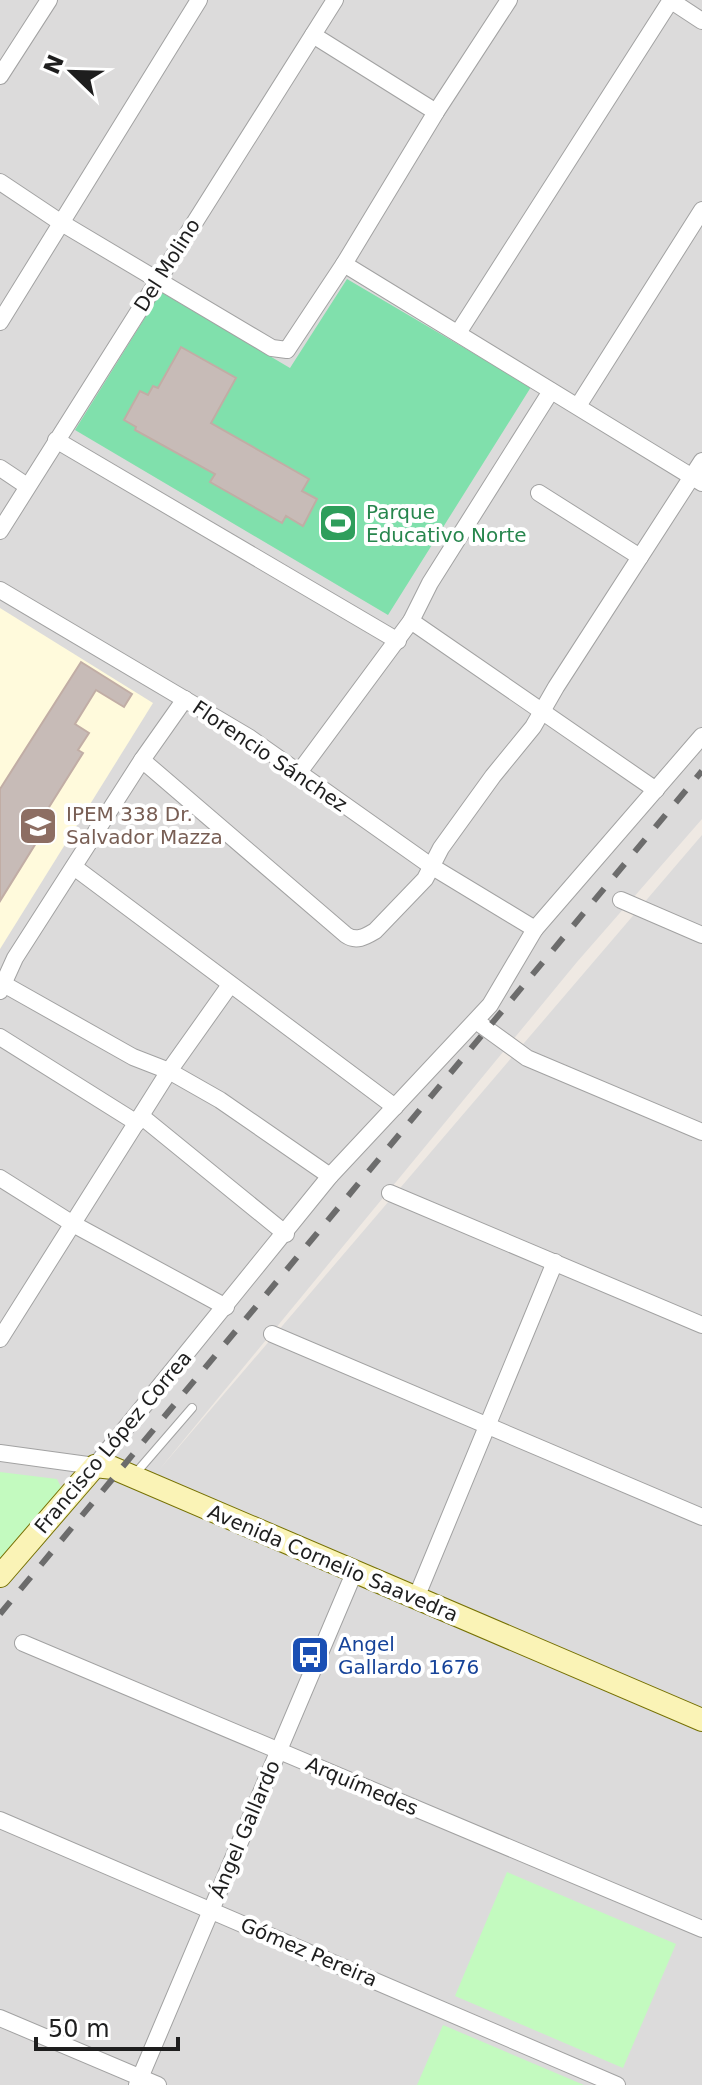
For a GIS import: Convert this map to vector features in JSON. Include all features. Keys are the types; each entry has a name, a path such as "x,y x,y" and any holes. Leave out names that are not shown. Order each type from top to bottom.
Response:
{"main road":[{"name":"Avenida Cornelio Saavedra","path":"95,1466 113,1468 354,1573 701,1716"},
{"name":"Francisco López Correa","path":"0,1576 95,1466"}],"street":[{"path":"0,322 199,0"},
{"name":"Del Molino","path":"0,531 335,0"},
{"path":"0,182 60,222 272,348 287,350 509,0"},
{"path":"458,333 671,0 702,21"},
{"path":"0,76 46,1"},
{"path":"313,35 436,112"},
{"path":"578,406 702,210"},
{"path":"344,264 697,480"},
{"path":"300,771 398,641 430,583 551,391"},
{"path":"56,440 398,641"},
{"path":"142,760 350,938 366,937 425,879 441,848 544,711 556,687 640,557 697,480 702,461"},
{"path":"0,468 27,486"},
{"path":"539,493 640,557"},
{"name":"Florencio Sánchez","path":"0,590 300,771 431,866 535,929"},
{"path":"411,621 656,790"},
{"path":"185,699 142,760 15,958 1,986 133,1057 169,1071 253,1120 330,1176"},
{"name":"Francisco López Correa","path":"95,1466 330,1176 476,1021 499,992 535,929 702,736"},
{"path":"74,867 395,1107"},
{"path":"621,900 702,935"},
{"path":"0,1339 169,1071 230,985"},
{"path":"476,1021 527,1058 702,1132"},
{"path":"0,1037 139,1119 286,1234"},
{"path":"0,1178 73,1224 226,1307"},
{"path":"390,1193 702,1325"},
{"path":"416,1598 555,1262"},
{"path":"272,1334 702,1517"},
{"name":"Avenida Cornelio Saavedra","path":"0,1453 95,1466"},
{"name":"Ángel Gallardo","path":"138,2081 354,1573"},
{"name":"Arquímedes","path":"23,1643 702,1929"},
{"name":"Gómez Pereira","path":"0,1820 617,2085"},
{"path":"0,2018 138,2081 158,2085"}],"lane":[{"path":"132,1477 192,1408"}],"shaded area":[{"path":"0,0 702,0 702,819 577,962 159,1470 702,835 702,2085 0,2085"},
{"name":"IPEM 338 Dr. Salvador Mazza","path":"0,608 153,703 0,949"}],"green space":[{"name":"Parque Educativo Norte","path":"347,279 531,387 388,615 75,430 161,292 290,368"},
{"path":"0,1472 57,1479 62,1489 0,1560"},
{"path":"507,1872 676,1944 623,2068 455,1996"},
{"path":"443,2025 584,2085 417,2085"}],"building":[{"path":"181,347 236,378 211,423 309,479 302,491 317,499 303,526 286,516 282,523 210,482 215,474 135,430 136,427 124,420 140,391 148,395 153,386 158,388"},
{"path":"81,662 132,694 124,707 96,690 75,724 89,733 78,750 83,753 29,839 36,843 0,901 0,789"}],"railway":[{"path":"0,1614 702,771"}],"place":[{"name":"Parque Educativo Norte","path":"338,523"},
{"name":"IPEM 338 Dr. Salvador Mazza","path":"38,826"},
{"name":"Angel Gallardo 1676","path":"310,1655"}]}
